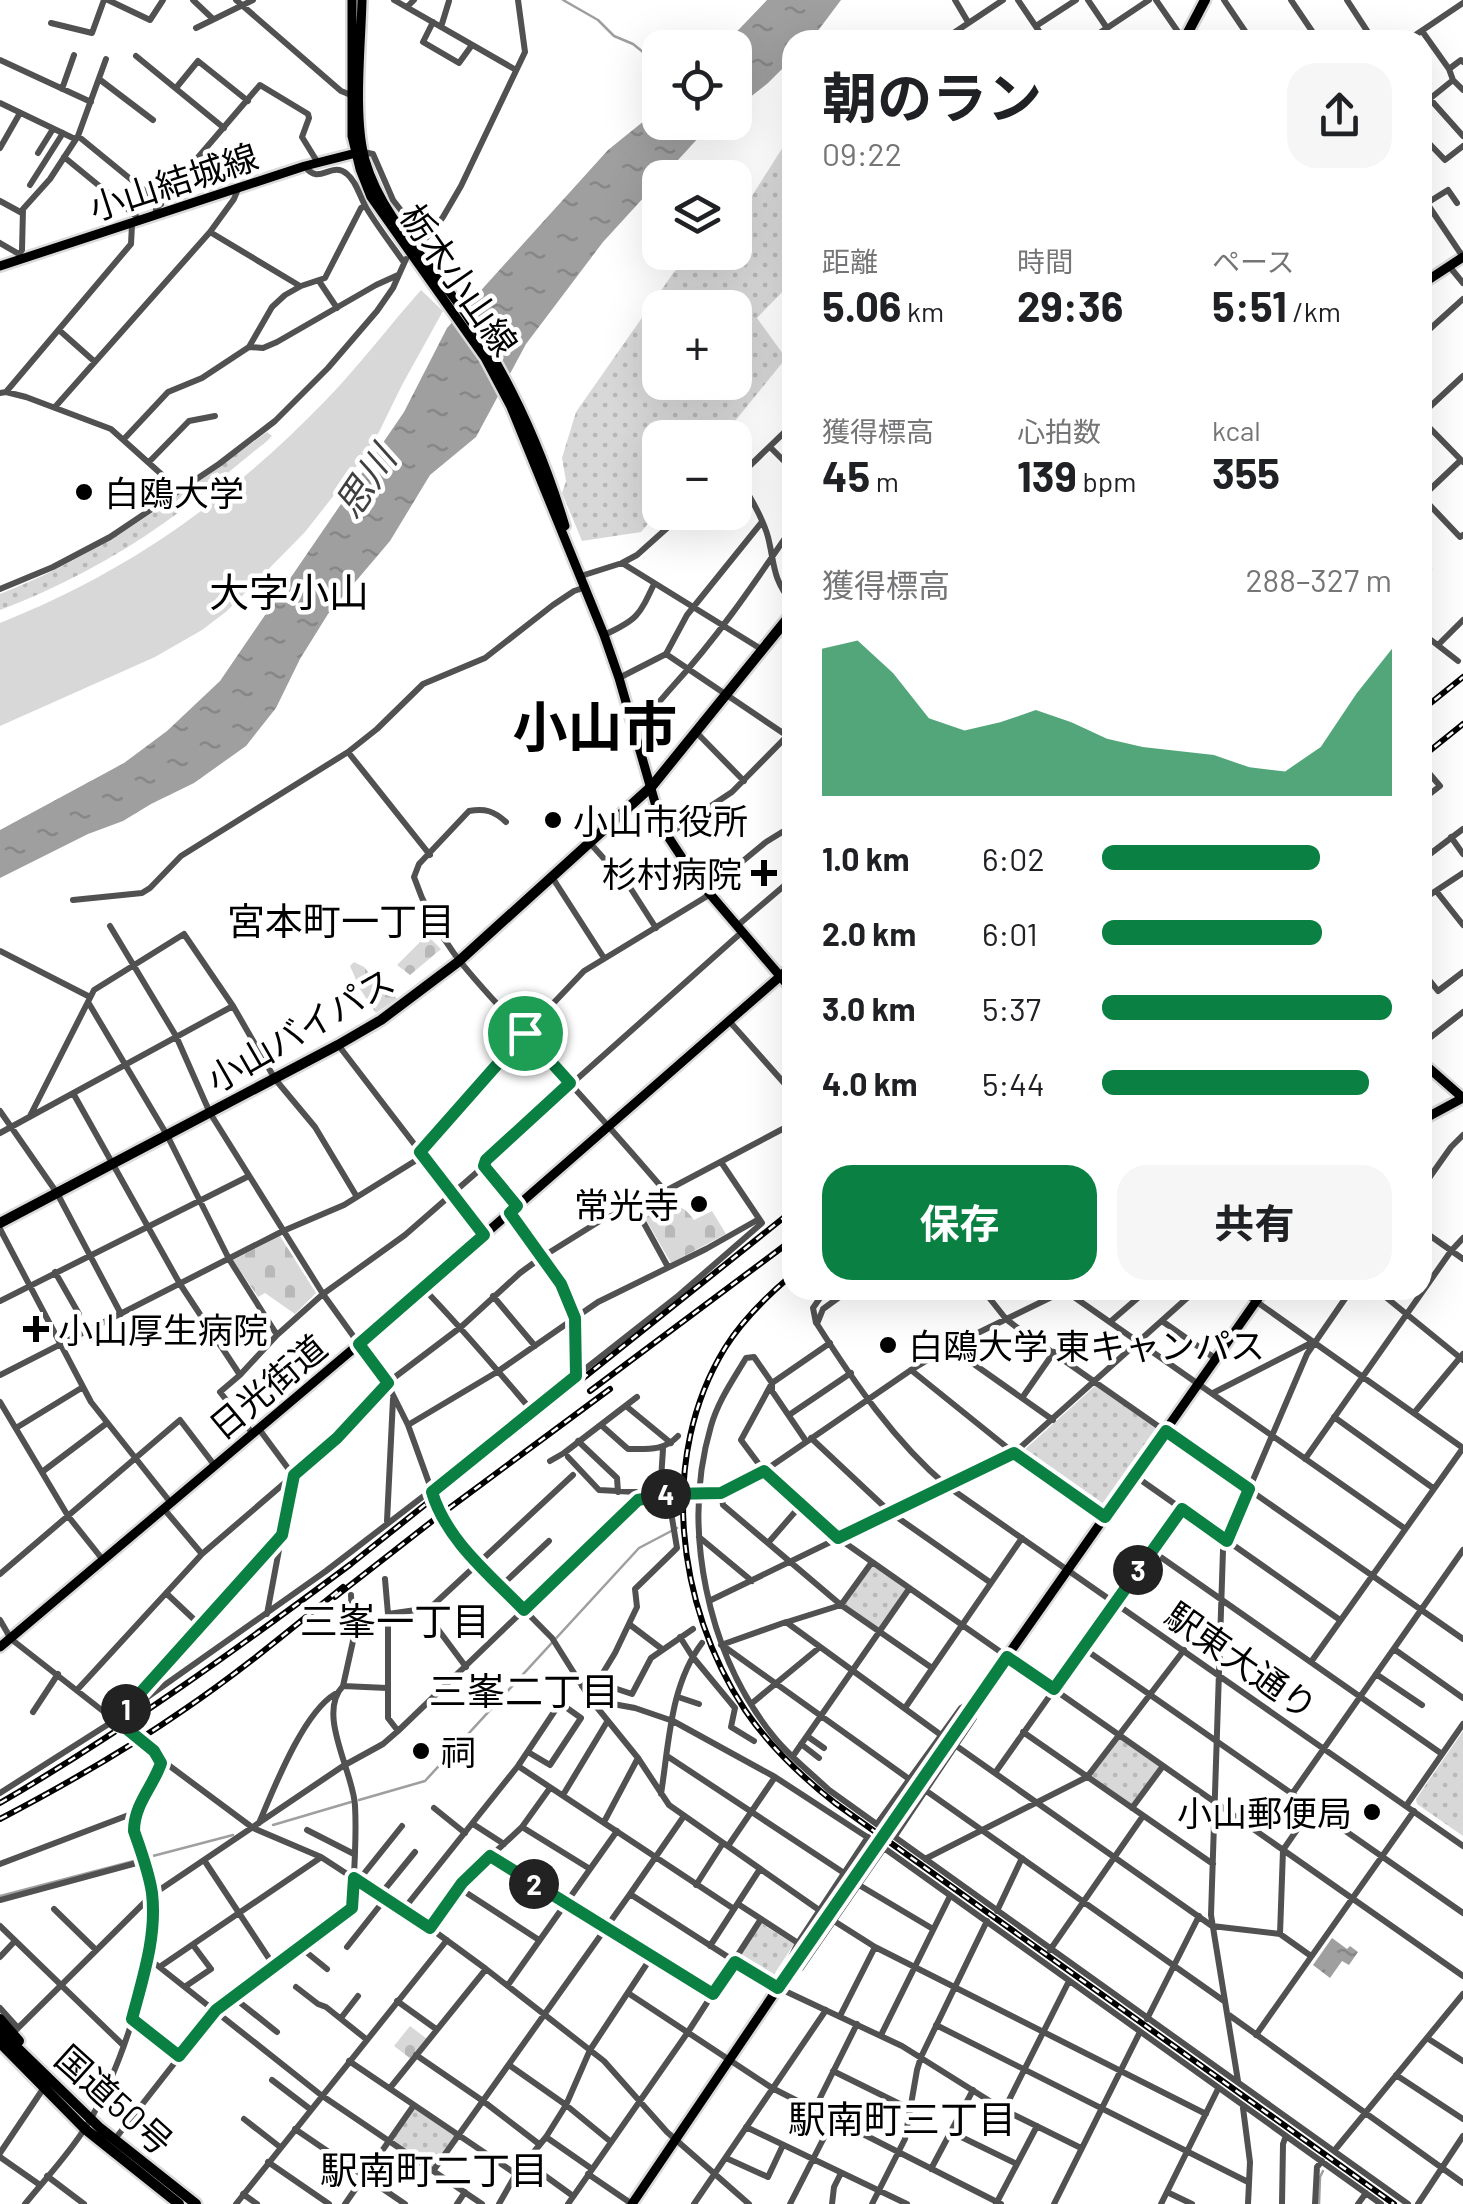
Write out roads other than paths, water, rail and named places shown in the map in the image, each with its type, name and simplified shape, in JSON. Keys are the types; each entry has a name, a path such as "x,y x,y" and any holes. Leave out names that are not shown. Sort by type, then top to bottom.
{"highway":[{"path":"1189,30 1205,0"},
{"name":"小山バイパス","path":"0,1226 338,1046 381,1020 458,962 652,786 782,625"},
{"name":"国道50号","path":"0,2019 5,2038 46,2084 178,2204"},
{"name":"国道50号","path":"88,2124 196,2204"}],"main road":[{"name":"栃木小山線","path":"352,0 352,133 364,181 376,206 424,266 486,358 511,407 553,501 604,635 667,835 682,861 780,977"},
{"name":"栃木小山線","path":"359,152 362,0"},
{"name":"小山結城線","path":"0,266 21,256 359,152"},
{"path":"1432,277 1463,257"},
{"name":"日光街道","path":"0,1647 359,1344 780,977"},
{"path":"1432,1071 1463,1098 1432,1115"},
{"path":"632,2204 928,1768 1256,1301"}],"street":[{"path":"51,23 92,33 106,0 150,20 163,0"},
{"path":"193,0 214,20"},
{"path":"196,28 239,3 253,0"},
{"path":"394,0 516,70"},
{"path":"406,7 414,0"},
{"path":"359,152 373,154 393,200 422,241 461,186 525,52 518,0"},
{"path":"955,0 968,22"},
{"path":"957,30 1003,0"},
{"path":"1018,0 1039,30"},
{"path":"1036,26 1076,0"},
{"path":"1088,0 1106,28"},
{"path":"1103,30 1152,0 1176,30"},
{"path":"1224,0 1244,30"},
{"path":"1291,0 1311,30"},
{"path":"1346,0 1367,30"},
{"path":"441,27 449,1"},
{"path":"239,3 351,95"},
{"path":"1424,30 1463,4"},
{"path":"433,22 423,42 459,64 472,45"},
{"path":"1432,45 1463,90"},
{"path":"62,89 74,55"},
{"path":"136,56 224,128"},
{"path":"0,244 21,256 23,209 50,179 77,138 106,59"},
{"path":"0,60 90,102"},
{"path":"176,88 198,60 248,101"},
{"path":"1449,69 1463,62"},
{"path":"99,79 152,120"},
{"path":"1432,97 1454,80"},
{"path":"155,216 260,85 308,114 302,138 318,163"},
{"path":"0,103 77,138 161,204"},
{"path":"1432,108 1463,136"},
{"path":"0,148 20,113"},
{"path":"38,152 54,128"},
{"path":"30,185 64,133"},
{"path":"1432,146 1445,160 1463,146"},
{"path":"64,157 136,216 131,244 3,392 100,424 124,439 179,490"},
{"path":"0,589 91,548 219,464 275,421 328,368 388,296 405,261 344,171 314,174 305,166"},
{"path":"55,407 210,232 238,189"},
{"path":"1432,197 1448,190 1457,203"},
{"path":"0,201 22,213"},
{"path":"124,439 168,392 202,378 249,347 272,307 285,295 326,278 365,206"},
{"path":"1432,210 1463,257"},
{"path":"210,232 301,286"},
{"path":"1448,266 1463,282"},
{"path":"249,347 263,348 398,275"},
{"path":"319,281 337,308"},
{"path":"1432,327 1463,299"},
{"path":"59,330 95,362"},
{"path":"1432,407 1463,376"},
{"path":"149,462 189,421 215,416"},
{"path":"1432,428 1462,461 1432,488"},
{"path":"752,463 782,435"},
{"path":"770,447 782,459"},
{"path":"752,505 768,538 782,587"},
{"path":"1432,508 1460,538 1463,535"},
{"path":"619,678 666,654 693,608 762,522"},
{"path":"73,900 142,893 180,856 348,752 423,684 485,658 584,582 622,564 666,530"},
{"path":"633,722 646,716 688,669 782,543"},
{"path":"622,564 762,650"},
{"path":"604,635 632,622 654,584"},
{"path":"1438,645 1463,620"},
{"path":"1432,640 1458,661"},
{"path":"666,654 782,730"},
{"path":"696,732 744,781"},
{"path":"667,835 732,792 782,745"},
{"path":"348,752 430,854"},
{"path":"506,822 480,808 469,811 419,864 414,877 432,921 458,962 664,1190"},
{"path":"1432,852 1463,829"},
{"path":"0,1375 358,1197 421,1154 584,971 710,895 732,870 782,832"},
{"path":"1451,837 1463,854"},
{"path":"590,843 631,889 656,928"},
{"path":"1432,895 1463,873"},
{"path":"552,878 604,958"},
{"path":"294,1475 220,1392 323,1294 405,1235 484,1166 486,1160 782,889"},
{"path":"1437,892 1463,924"},
{"path":"110,926 176,1036 210,1113 323,1294 388,1383 408,1425 440,1515 479,1564 554,1640 591,1700 638,1758 669,1806 875,1947 1206,2114"},
{"path":"30,1116 94,990 184,934 233,1006 275,1079 315,1127 358,1197"},
{"path":"0,951 89,999 167,1136 229,1259 277,1334"},
{"path":"1432,984 1438,991 1463,972"},
{"path":"0,1133 233,1006"},
{"path":"1432,1036 1463,1012"},
{"path":"730,1022 782,1074"},
{"path":"338,1046 484,1235"},
{"path":"73,1093 180,1284 240,1375"},
{"path":"0,1110 57,1193 121,1314"},
{"path":"77,1690 202,1554 337,1438 388,1383 492,1296 542,1257 603,1219 636,1207 782,1129"},
{"path":"1432,1174 1463,1135"},
{"path":"0,1793 116,1720 267,1615 432,1492 680,1294 762,1223 721,1162"},
{"path":"484,1166 561,1284 575,1318 576,1376"},
{"path":"0,1301 249,1176"},
{"path":"636,1207 668,1267"},
{"path":"408,1425 497,1372 598,1302 760,1219"},
{"path":"0,1226 90,1402 135,1458 202,1554"},
{"path":"1432,1237 1463,1260"},
{"path":"1432,1278 1463,1238"},
{"path":"55,1272 79,1314"},
{"path":"423,1288 534,1412"},
{"path":"492,1296 535,1346"},
{"path":"817,1324 812,1313 819,1300"},
{"path":"817,1324 823,1309 835,1300"},
{"path":"991,1300 1006,1319 1463,1639"},
{"path":"5,2038 152,1894 383,1744 638,1500 664,1494 721,1493 764,1471 951,1346 1046,1300"},
{"path":"1080,1300 1404,1528"},
{"path":"1110,1322 1135,1300"},
{"path":"709,1602 1014,1453 1184,1300"},
{"path":"1238,2082 1212,1926 1223,1550 1314,1342 1344,1300"},
{"path":"1389,1300 1462,1357 1414,1413"},
{"path":"1306,1458 1416,1300"},
{"path":"1256,1301 1463,1448 1311,1662"},
{"path":"1162,1321 1216,1358"},
{"name":"駅東大通り","path":"817,1324 911,1453 947,1486 1463,1846"},
{"path":"1212,1393 1314,1342"},
{"path":"830,1343 772,1383 741,1440 764,1471 838,1538 909,1590 1463,1976"},
{"path":"951,1346 1053,1420"},
{"path":"1022,1398 1054,1352"},
{"path":"990,1583 892,1513 808,1440 772,1391 772,1383 754,1358 746,1358 715,1413 702,1464 699,1537 709,1602 721,1644 751,1704 775,1738 829,1790 1408,2204"},
{"path":"911,1370 1014,1453 1105,1517"},
{"path":"789,1415 852,1373"},
{"path":"16,1428 82,1386"},
{"path":"387,1522 394,1397"},
{"path":"550,1460 638,1397"},
{"path":"0,1402 68,1516 104,1561"},
{"path":"595,1686 630,1624 636,1607 635,1589 677,1548 664,1494 667,1446 626,1406"},
{"path":"1334,1417 1434,1488"},
{"path":"0,1574 180,1420 215,1466"},
{"path":"42,1472 108,1423"},
{"path":"601,1424 628,1449 667,1446 678,1436"},
{"path":"578,1441 617,1478 618,1492"},
{"path":"568,1457 599,1490 636,1492 644,1498"},
{"path":"267,1615 294,1475"},
{"path":"388,1614 430,1608 574,1476"},
{"path":"1135,1476 1340,1620"},
{"path":"721,1493 722,1505 841,1605 932,1668"},
{"path":"768,1543 801,1504"},
{"path":"995,1773 1182,1509"},
{"path":"116,1720 282,1535"},
{"path":"699,1537 752,1580"},
{"path":"904,1708 1022,1538"},
{"path":"501,1586 549,1541"},
{"path":"1292,1794 1463,1550"},
{"path":"1152,1551 1442,1754"},
{"path":"721,1644 841,1605 872,1562"},
{"path":"385,1579 388,1718 398,1731"},
{"path":"793,1756 909,1590"},
{"path":"166,1594 201,1626"},
{"path":"256,1826 299,1739 324,1700 344,1686 352,1642 351,1595"},
{"path":"430,1608 437,1628 466,1667"},
{"path":"0,1620 12,1639 154,1751 161,1763"},
{"path":"786,1622 941,1735"},
{"path":"630,1624 662,1649"},
{"path":"582,1686 602,1684 632,1694 651,1658 693,1629"},
{"path":"680,1637 735,1708 732,1726 754,1741"},
{"path":"661,1796 678,1697 692,1656 702,1644"},
{"path":"721,1644 909,1780"},
{"path":"751,1704 820,1647"},
{"path":"1083,1648 1463,1913"},
{"path":"1394,1649 1463,1698"},
{"path":"925,1859 1087,1776 1184,1650"},
{"path":"33,1712 58,1674"},
{"path":"1376,1674 1422,1706"},
{"path":"344,1686 387,1688"},
{"path":"114,2140 216,2010 352,1908 356,1880 355,1802 333,1708 336,1694"},
{"path":"678,1697 699,1704"},
{"path":"591,1700 673,1720 868,1837 1381,2204"},
{"path":"877,1824 961,1708 976,1701"},
{"path":"895,1836 974,1718 976,1701"},
{"path":"403,1910 518,1766 560,1703 580,1718 550,1765 528,1752"},
{"path":"564,1795 607,1722"},
{"path":"1256,2035 1381,1856 1463,1724"},
{"path":"1023,1732 1213,1864"},
{"path":"807,1736 824,1748"},
{"path":"801,1744 819,1758"},
{"path":"956,1745 1212,1926 1280,1934 1311,1956"},
{"path":"668,1756 844,1873"},
{"path":"604,1822 638,1758"},
{"path":"161,1763 256,1826 322,1857 486,1969 616,2073 676,2140 747,2204"},
{"path":"25,2204 88,2124 117,2064 132,2019 152,1925 152,1894 134,1831 135,1813 161,1763"},
{"path":"518,1766 696,1885 798,1943"},
{"path":"1132,1808 1163,1766"},
{"path":"696,1885 775,1778"},
{"path":"430,1928 459,1888 522,1827 550,1788"},
{"path":"925,1790 1225,2001"},
{"path":"434,1808 465,1833"},
{"path":"1280,1934 1282,1850 1312,1808"},
{"path":"0,1864 135,1813"},
{"path":"434,2172 684,1816"},
{"path":"1050,1950 1144,1816"},
{"path":"356,1880 399,1828 388,1823"},
{"path":"473,1824 504,1844"},
{"path":"522,1827 590,1868"},
{"path":"307,1830 354,1854"},
{"path":"507,1985 617,1831"},
{"path":"828,1914 844,1873 868,1837"},
{"path":"785,1978 784,1971 798,1943 859,1885 884,1848"},
{"path":"347,1946 415,1852"},
{"path":"490,1856 713,1994"},
{"path":"161,1966 322,1857"},
{"path":"0,1900 143,1858"},
{"path":"996,1912 1022,1858"},
{"path":"204,1860 274,1966"},
{"path":"710,1946 760,1869"},
{"path":"859,1885 933,1929"},
{"path":"459,1888 539,1940"},
{"path":"630,1894 778,1988 881,2035 1004,2110 1081,2148"},
{"path":"881,2035 950,1896"},
{"path":"54,1909 96,1950"},
{"path":"1147,2019 1199,1916"},
{"path":"526,2162 571,2200 688,2032 760,1919"},
{"path":"872,2204 905,2139 921,2057 987,1921"},
{"path":"0,1926 123,2046"},
{"path":"236,2204 446,1940"},
{"path":"0,1957 16,1941"},
{"path":"186,1986 210,1968 193,1945"},
{"path":"300,1946 328,1970"},
{"path":"840,2016 875,1947"},
{"path":"499,2204 566,2105 590,2050 652,1956"},
{"path":"148,1958 322,2095 482,2204"},
{"path":"390,2088 486,1969"},
{"path":"1004,2110 1070,1981"},
{"path":"296,1986 366,2039"},
{"path":"628,1993 772,2088 998,2203 1037,2126"},
{"path":"233,1996 278,2032"},
{"path":"341,2018 358,1996"},
{"path":"1334,2152 1461,2000"},
{"path":"397,2001 436,2029"},
{"path":"0,2008 5,2038"},
{"path":"694,2204 826,2010"},
{"path":"1228,2014 1463,2183"},
{"path":"132,2019 179,2056"},
{"path":"814,2110 856,2024"},
{"path":"936,2026 1248,2182"},
{"path":"1054,2204 1140,2032"},
{"path":"1427,2038 1463,2061"},
{"path":"416,2056 539,2144"},
{"path":"349,2060 516,2174"},
{"path":"509,2065 611,2142"},
{"path":"833,2072 910,2109"},
{"path":"1396,2075 1463,2120"},
{"path":"272,2080 310,2109"},
{"path":"40,2185 0,2155 46,2084"},
{"path":"1161,2204 1218,2088"},
{"path":"932,2169 973,2090"},
{"path":"345,2204 414,2104"},
{"path":"1243,2106 1250,2162 1248,2204"},
{"path":"244,2119 280,2147"},
{"path":"790,2204 834,2120"},
{"path":"746,2127 907,2204"},
{"path":"294,2129 405,2204"},
{"path":"951,2132 1017,2164"},
{"path":"1282,2204 1286,2136"},
{"path":"1418,2204 1463,2136"},
{"path":"546,2137 632,2204"},
{"path":"726,2158 768,2178 782,2145"},
{"path":"1315,2204 1317,2166 1322,2161"},
{"path":"268,2162 329,2204"},
{"path":"832,2204 841,2173"},
{"path":"47,2176 84,2204"},
{"path":"457,2204 464,2192"},
{"path":"1168,2192 1192,2204"},
{"path":"1358,2204 1366,2193"},
{"path":"243,2194 257,2204"}],"water":[{"path":"767,0 841,0 818,30 782,30 782,69 752,96 752,30 738,30"},
{"name":"思川","path":"642,123 642,140 696,140 678,160 642,160 642,199 603,242 526,344 476,437 430,475 390,541 328,614 276,708 246,746 194,783 0,878 0,830 124,763 167,731 220,681 404,412 447,328 608,150"},
{"path":"1332,1938 1358,1952 1349,1965 1342,1961 1330,1978 1313,1965"}],"waterway":[{"path":"563,0 642,51"},
{"path":"359,1800 425,1781 639,1548 677,1528"},
{"path":"273,1825 351,1802"},
{"path":"0,1896 233,1835"},
{"path":"1319,2204 1323,2171"}],"railway":[{"path":"1432,702 1463,677"},
{"path":"1432,749 1463,724"},
{"path":"0,1803 178,1689 351,1564 782,1219"},
{"path":"590,1391 782,1247"},
{"path":"782,1284 756,1308 725,1348 704,1391 690,1436 684,1483 684,1531 703,1625 745,1710 787,1760 835,1803 1394,2204"},
{"path":"335,1597 610,1389"},
{"path":"0,1819 163,1724 343,1587"}],"place":[{"name":"白鴎大学","path":"84,492"},
{"name":"小山市役所","path":"553,820"},
{"name":"杉村病院","path":"764,873"},
{"name":"常光寺","path":"699,1204"},
{"name":"小山厚生病院","path":"36,1329"},
{"name":"白鴎大学 東キャンパス","path":"888,1345"},
{"name":"祠","path":"421,1751"},
{"name":"小山郵便局","path":"1372,1812"}],"district":[{"name":"大字小山","path":"289,591"},
{"name":"小山市","path":"595,725"},
{"name":"宮本町一丁目","path":"341,920"},
{"name":"三峯一丁目","path":"395,1620"},
{"name":"三峯二丁目","path":"524,1690"},
{"name":"駅南町三丁目","path":"902,2118"},
{"name":"駅南町二丁目","path":"434,2169"}]}
